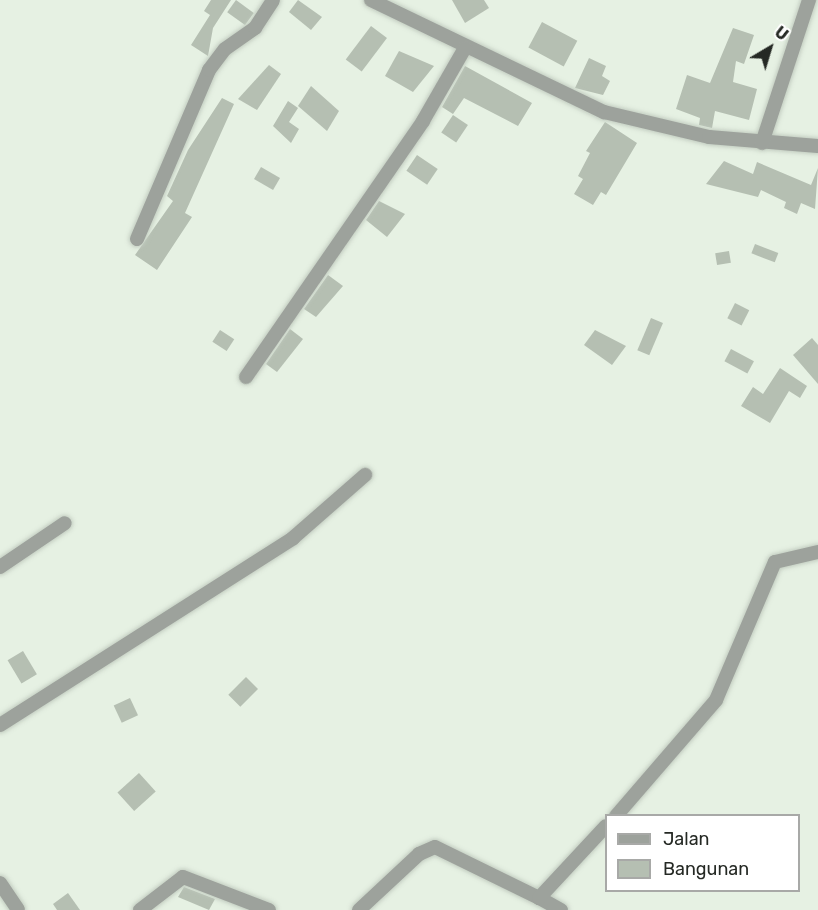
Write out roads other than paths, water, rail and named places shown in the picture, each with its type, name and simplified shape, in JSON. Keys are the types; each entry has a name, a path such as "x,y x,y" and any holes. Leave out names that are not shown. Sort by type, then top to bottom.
{"street":[{"path":"136,239 209,70 225,49 255,28 273,0"},
{"path":"371,0 465,48 604,112 651,127 762,143 818,146"},
{"path":"762,143 809,0"},
{"path":"246,376 423,121 465,48"},
{"path":"0,725 293,538 365,474"},
{"path":"0,567 65,523"},
{"path":"617,814 716,700 775,562 818,552"},
{"path":"539,898 605,827"},
{"path":"359,910 419,854 435,846 561,910"},
{"path":"140,910 168,883 183,877 269,910"},
{"path":"0,884 18,910"}]}
